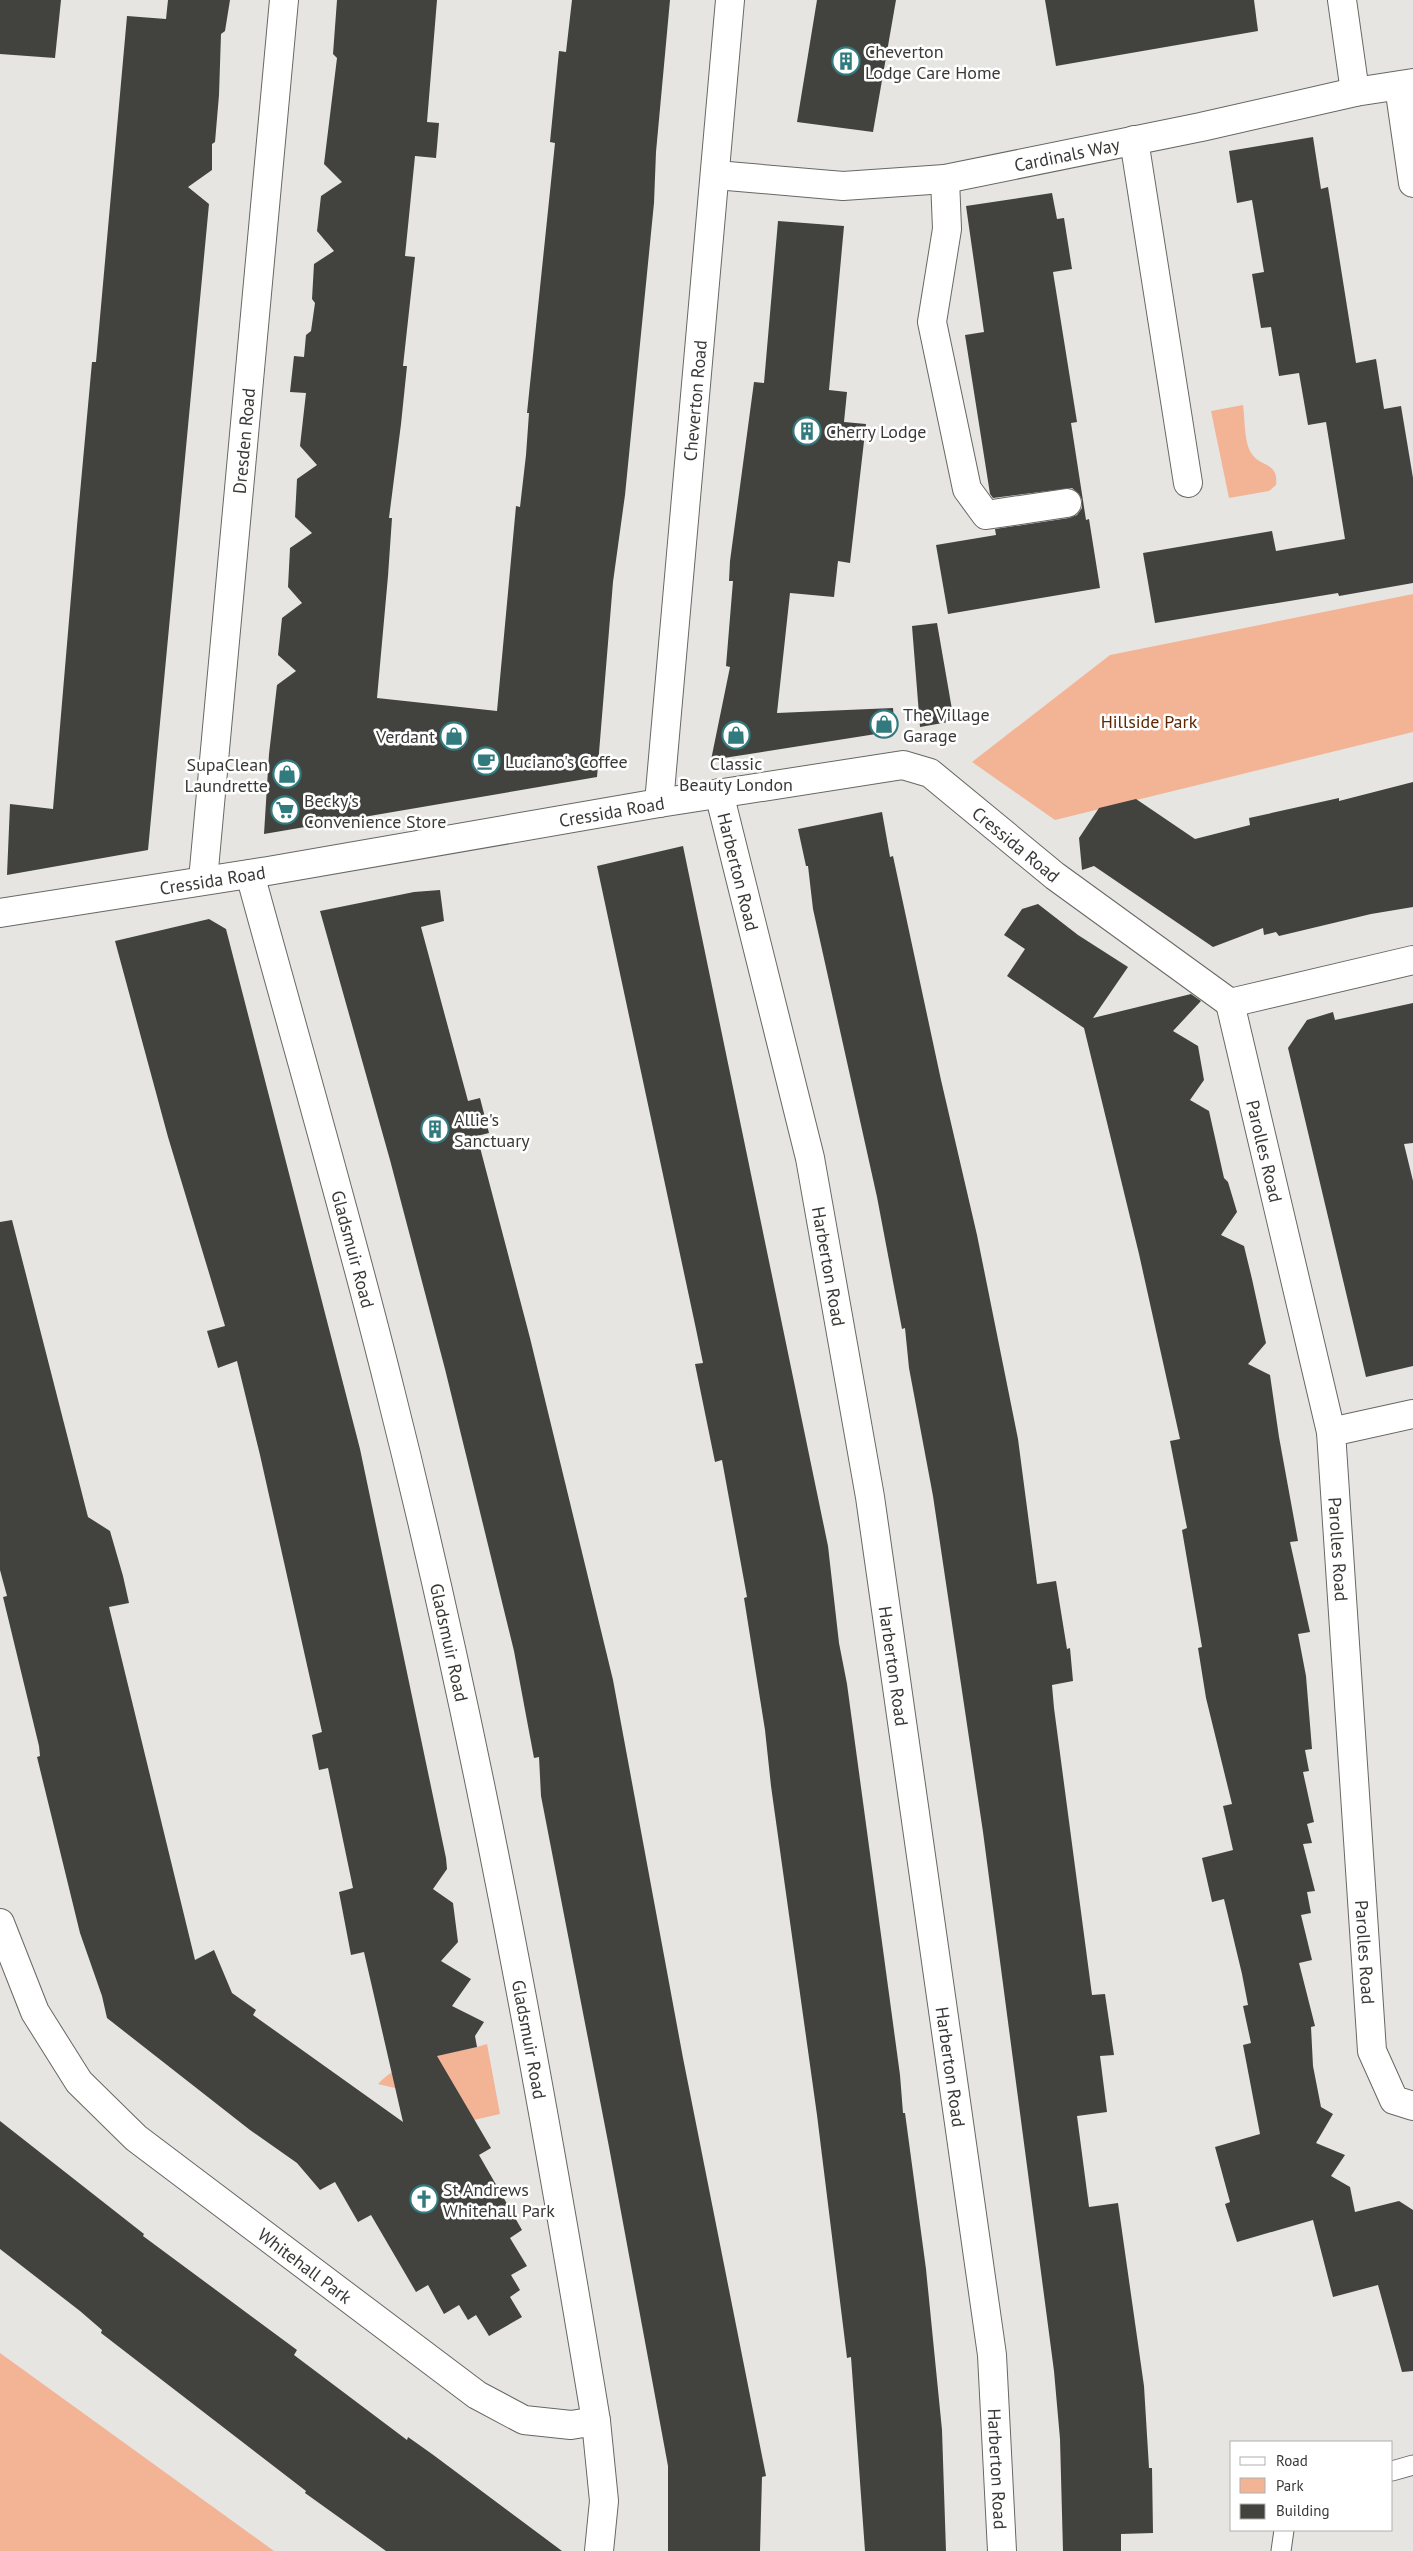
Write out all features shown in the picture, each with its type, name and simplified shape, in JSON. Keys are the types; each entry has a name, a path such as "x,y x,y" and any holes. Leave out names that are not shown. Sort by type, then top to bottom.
{"street":[{"name":"Dresden Road","path":"203,880 284,0"},
{"name":"Cheverton Road","path":"659,803 730,0"},
{"path":"1342,0 1355,92"},
{"name":"Cardinals Way","path":"716,175 843,186 945,179 1355,92 1406,84"},
{"path":"1406,84 1413,183"},
{"path":"1134,140 1188,483"},
{"path":"945,179 947,229 932,322 967,489 986,515 1067,503"},
{"name":"Cressida Road","path":"0,913 250,874 719,793 903,765 930,773 1055,876 1230,1004"},
{"name":"Harberton Road","path":"719,793 810,1158 870,1497 992,2354 1002,2551"},
{"name":"Gladsmuir Road","path":"250,874 390,1390 481,1784 557,2186 596,2421"},
{"path":"1230,1004 1413,960"},
{"name":"Parolles Road","path":"1230,1004 1331,1432 1372,2051 1404,2103"},
{"path":"1331,1432 1413,1414"},
{"name":"Whitehall Park","path":"0,1923 36,2012 79,2082 136,2138 477,2395 524,2420 571,2425 596,2421"},
{"path":"596,2421 604,2501 599,2551"}],"lane":[{"path":"1393,2471 1413,2465"},
{"path":"1281,2551 1284,2531"}],"green space":[{"path":"1243,405 1246,435 1250,451 1254,457 1271,468 1276,477 1276,485 1269,491 1229,498 1211,411"},
{"name":"Hillside Park","path":"1413,594 1413,732 1055,820 972,762 1110,655"},
{"path":"487,2044 500,2114 474,2120 399,2089 378,2084 389,2074 401,2067 429,2057"},
{"path":"0,2353 274,2551 0,2551"}],"building":[{"path":"0,0 61,0 55,58 0,54"},
{"path":"168,0 230,0 225,31 221,34 219,95 215,142 212,144 212,170 188,187 209,204 148,850 7,875 10,804 53,809 92,362 96,362 127,16 166,19"},
{"path":"337,0 437,0 427,122 439,123 436,158 415,156 405,256 415,257 403,366 407,366 389,518 392,518 377,698 497,711 516,506 520,507 526,455 529,413 527,413 555,143 550,142 559,51 566,52 572,0 670,0 656,152 654,203 625,495 613,582 597,777 264,834 269,754 277,685 296,671 278,655 282,618 302,603 288,587 290,548 312,533 295,517 297,479 317,465 300,446 306,393 290,392 294,356 304,357 306,335 311,331 315,303 312,299 314,264 334,251 317,231 321,196 342,182 324,164 337,58 333,54"},
{"name":"Cheverton Lodge Care Home","path":"817,0 896,0 873,132 797,122"},
{"path":"1045,0 1254,0 1258,31 1056,66"},
{"path":"1313,137 1321,189 1328,187 1356,363 1376,359 1384,409 1401,406 1413,478 1413,583 1339,596 1338,593 1155,623 1143,553 1272,531 1276,551 1345,539 1326,422 1308,425 1299,373 1279,376 1271,327 1261,328 1252,274 1264,272 1252,200 1237,203 1229,151"},
{"path":"1052,193 1057,219 1064,218 1072,269 1053,272 1077,422 1071,423 1086,520 1089,519 1100,588 948,614 936,545 996,535 995,529 1069,518 1077,515 1082,508 1082,500 1079,494 1072,488 993,498 990,494 965,335 984,332 966,206"},
{"path":"778,221 844,226 829,390 847,392 844,422 866,424 850,563 838,561 834,597 790,593 777,713 893,708 895,731 711,760 730,667 726,666 733,581 729,581 730,561 754,382 764,383"},
{"path":"937,623 954,721 920,727 912,626"},
{"path":"1413,782 1413,907 1371,914 1279,936 1276,932 1264,935 1263,928 1213,947 1094,866 1082,870 1079,838 1099,808 1136,799 1195,839 1250,825 1249,818 1339,798 1339,801"},
{"path":"882,812 890,857 893,856 941,1080 977,1235 1018,1439 1037,1584 1056,1581 1067,1649 1070,1648 1073,1681 1052,1685 1054,1708 1092,1995 1105,1994 1114,2055 1100,2056 1107,2112 1077,2116 1089,2207 1118,2203 1144,2386 1149,2468 1152,2468 1153,2533 1121,2534 1121,2551 1063,2551 1060,2439 1054,2371 983,1832 933,1496 909,1368 905,1328 902,1329 877,1197 813,909 808,866 806,866 798,829"},
{"path":"683,846 828,1546 839,1643 847,1684 900,2075 903,2113 905,2113 926,2269 942,2430 946,2551 865,2551 851,2357 847,2358 817,2115 771,1786 765,1730 744,1598 747,1597 722,1460 715,1462 695,1364 703,1363 597,866"},
{"path":"440,890 444,921 421,927 468,1101 480,1098 489,1133 477,1136 530,1338 613,1680 683,2058 766,2476 762,2477 760,2551 668,2551 668,2466 541,1796 539,1757 534,1758 514,1651 445,1369 390,1160 320,911 414,892"},
{"path":"1038,904 1078,935 1128,967 1093,1018 1191,994 1201,1001 1173,1031 1198,1046 1204,1080 1190,1100 1209,1111 1224,1178 1228,1182 1237,1212 1221,1235 1244,1246 1252,1279 1266,1343 1248,1364 1270,1375 1298,1541 1290,1542 1310,1632 1298,1634 1306,1676 1312,1749 1305,1750 1309,1771 1303,1772 1314,1822 1307,1824 1312,1843 1303,1844 1315,1891 1307,1892 1311,1913 1301,1915 1312,1960 1299,1963 1315,2026 1311,2027 1313,2066 1321,2107 1333,2114 1316,2143 1345,2155 1331,2176 1350,2187 1355,2212 1399,2201 1413,2210 1413,2371 1402,2372 1378,2285 1333,2297 1313,2220 1237,2242 1225,2204 1230,2202 1215,2147 1260,2134 1243,2045 1251,2043 1243,2006 1248,2005 1242,1974 1224,1899 1212,1902 1202,1858 1233,1850 1223,1806 1232,1804 1206,1698 1198,1648 1202,1647 1182,1530 1187,1528 1170,1441 1180,1439 1139,1254 1084,1028 1007,976 1025,949 1004,935 1022,909"},
{"path":"209,919 226,929 360,1449 446,1858 447,1869 433,1889 453,1903 458,1942 441,1961 471,1979 452,2006 484,2022 475,2036 477,2047 437,2056 491,2148 479,2155 522,2230 510,2238 527,2266 511,2275 520,2290 510,2297 522,2317 489,2336 476,2315 468,2320 459,2305 444,2314 428,2285 416,2292 371,2215 358,2222 335,2182 320,2190 297,2163 250,2130 107,2018 102,1996 80,1933 37,1757 40,1756 39,1746 3,1597 7,1596 0,1570 0,1222 12,1220 88,1517 110,1531 123,1576 129,1603 109,1607 195,1960 214,1950 232,1993 256,2010 253,2015 403,2122 364,1952 351,1955 339,1892 353,1888 328,1768 319,1770 312,1735 322,1732 260,1455 237,1361 218,1368 207,1331 225,1326 168,1137 115,941"},
{"path":"1413,1003 1413,1143 1404,1144 1413,1181 1413,1366 1366,1377 1288,1048 1307,1020 1333,1012 1335,1020"},
{"path":"0,2121 144,2234 143,2236 297,2350 294,2355 407,2440 408,2437 432,2454 562,2551 386,2551 305,2493 306,2491 101,2333 102,2330 80,2311 0,2249"}],"place":[{"name":"Cheverton Lodge Care Home","path":"846,61"},
{"name":"Cherry Lodge","path":"807,431"},
{"name":"The Village Garage","path":"884,724"},
{"name":"Classic Beauty London","path":"736,735"},
{"name":"Verdant","path":"454,736"},
{"name":"Luciano's Coffee","path":"486,761"},
{"name":"SupaClean Laundrette","path":"287,774"},
{"name":"Becky's Convenience Store","path":"285,810"},
{"name":"Allie's Sanctuary","path":"435,1129"},
{"name":"St Andrews Whitehall Park","path":"424,2199"}]}
